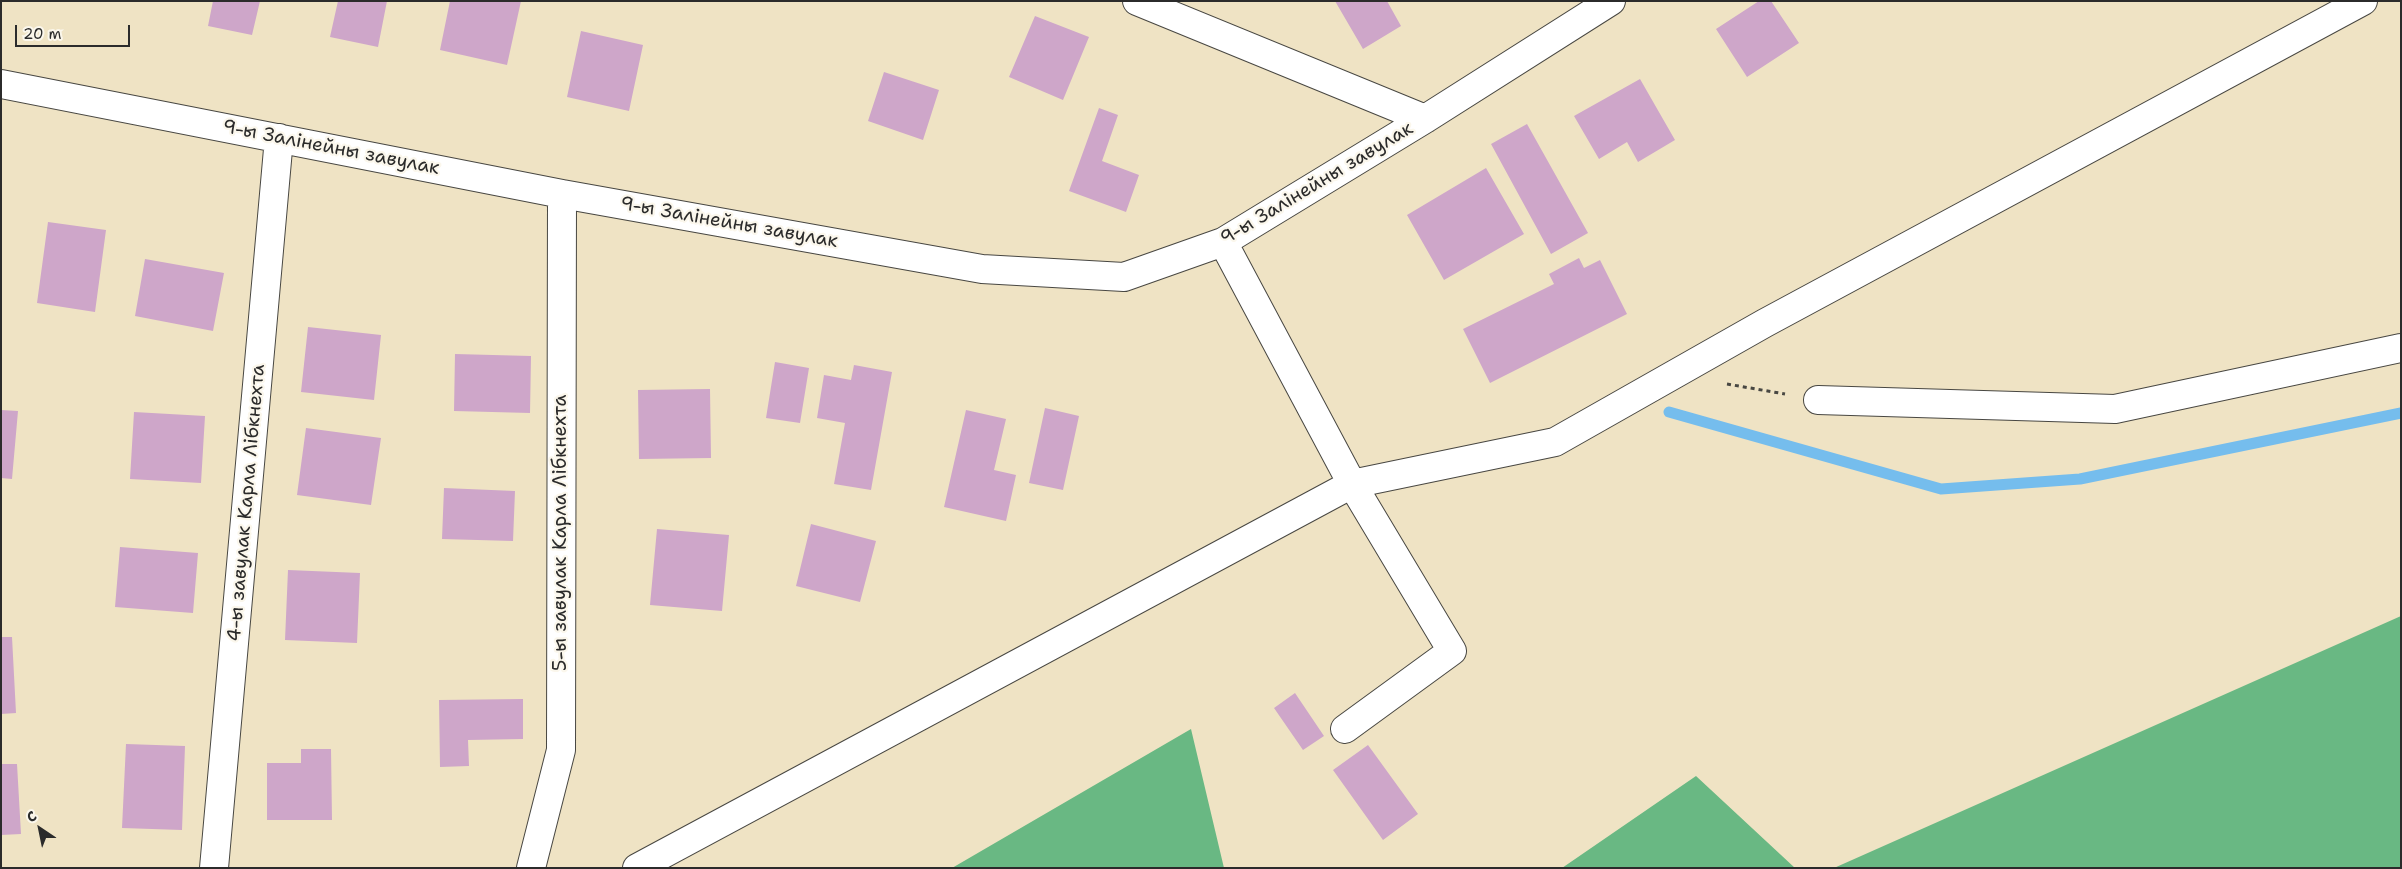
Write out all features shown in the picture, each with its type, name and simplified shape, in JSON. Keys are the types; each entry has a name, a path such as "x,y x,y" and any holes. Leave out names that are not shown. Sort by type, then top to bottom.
{"street":[{"path":"1137,1 1425,119"},
{"name":"9-ы Залінейны завулак","path":"1,84 562,194 982,268 1124,277 1223,242 1425,119 1611,1"},
{"path":"637,868 1352,484 1555,442 1774,318 2363,1"},
{"name":"4-ы завулак Карла Лібкнехта","path":"214,868 280,138"},
{"name":"5-ы завулак Карла Лібкнехта","path":"531,868 561,750 562,194"},
{"path":"1223,242 1352,484 1452,651 1345,729"},
{"path":"1818,400 2115,409 2401,348"}],"path":[{"path":"1674,374 1818,400"}],"green space":[{"path":"2401,616 2401,868 1834,868"},
{"path":"1191,729 1224,868 952,868"},
{"path":"1696,776 1795,868 1562,868"}],"building":[{"path":"213,1 260,1 252,35 208,26"},
{"path":"338,1 387,1 378,47 330,37"},
{"path":"450,1 521,1 507,65 440,50"},
{"path":"1335,1 1387,1 1401,26 1363,49"},
{"path":"1759,1 1771,1 1799,43 1747,77 1716,29"},
{"path":"1035,16 1089,37 1063,100 1009,77"},
{"path":"581,31 643,45 629,111 567,97"},
{"path":"884,72 939,90 923,140 868,121"},
{"path":"1640,79 1675,140 1638,162 1627,142 1599,159 1574,116"},
{"path":"1099,108 1118,115 1102,161 1139,175 1126,212 1069,191"},
{"path":"1527,124 1588,233 1551,254 1491,144"},
{"path":"1486,168 1524,234 1444,280 1407,215"},
{"path":"48,222 106,230 95,312 37,303"},
{"path":"1579,258 1584,268 1600,260 1627,314 1490,383 1463,329 1554,284 1549,274"},
{"path":"145,259 224,273 213,331 135,316"},
{"path":"308,327 381,335 374,400 301,392"},
{"path":"455,354 531,356 530,413 454,411"},
{"path":"775,362 809,368 800,423 766,418"},
{"path":"854,365 892,372 871,490 834,484 845,423 817,418 824,375 851,380"},
{"path":"710,389 711,458 639,459 638,390"},
{"path":"1045,408 1079,416 1063,490 1029,483"},
{"path":"1,410 18,411 12,479 1,478"},
{"path":"966,410 1006,419 994,470 1016,475 1006,521 944,507"},
{"path":"134,412 205,416 201,483 130,479"},
{"path":"306,428 381,438 371,505 297,495"},
{"path":"444,488 515,491 513,541 442,539"},
{"path":"811,524 876,541 860,602 796,586"},
{"path":"657,529 729,535 722,611 650,605"},
{"path":"120,547 198,553 193,613 115,607"},
{"path":"288,570 360,573 357,643 285,640"},
{"path":"1,637 12,637 16,713 1,714"},
{"path":"1295,693 1324,736 1303,750 1274,708"},
{"path":"523,699 523,739 468,740 469,766 440,767 439,700"},
{"path":"126,744 185,746 182,830 122,828"},
{"path":"1368,745 1418,814 1383,840 1333,770"},
{"path":"301,749 331,749 332,820 267,820 267,763 301,763"},
{"path":"1,764 17,764 21,834 1,835"}],"waterway":[{"path":"1669,412 1941,489 2080,479 2401,413"}]}
